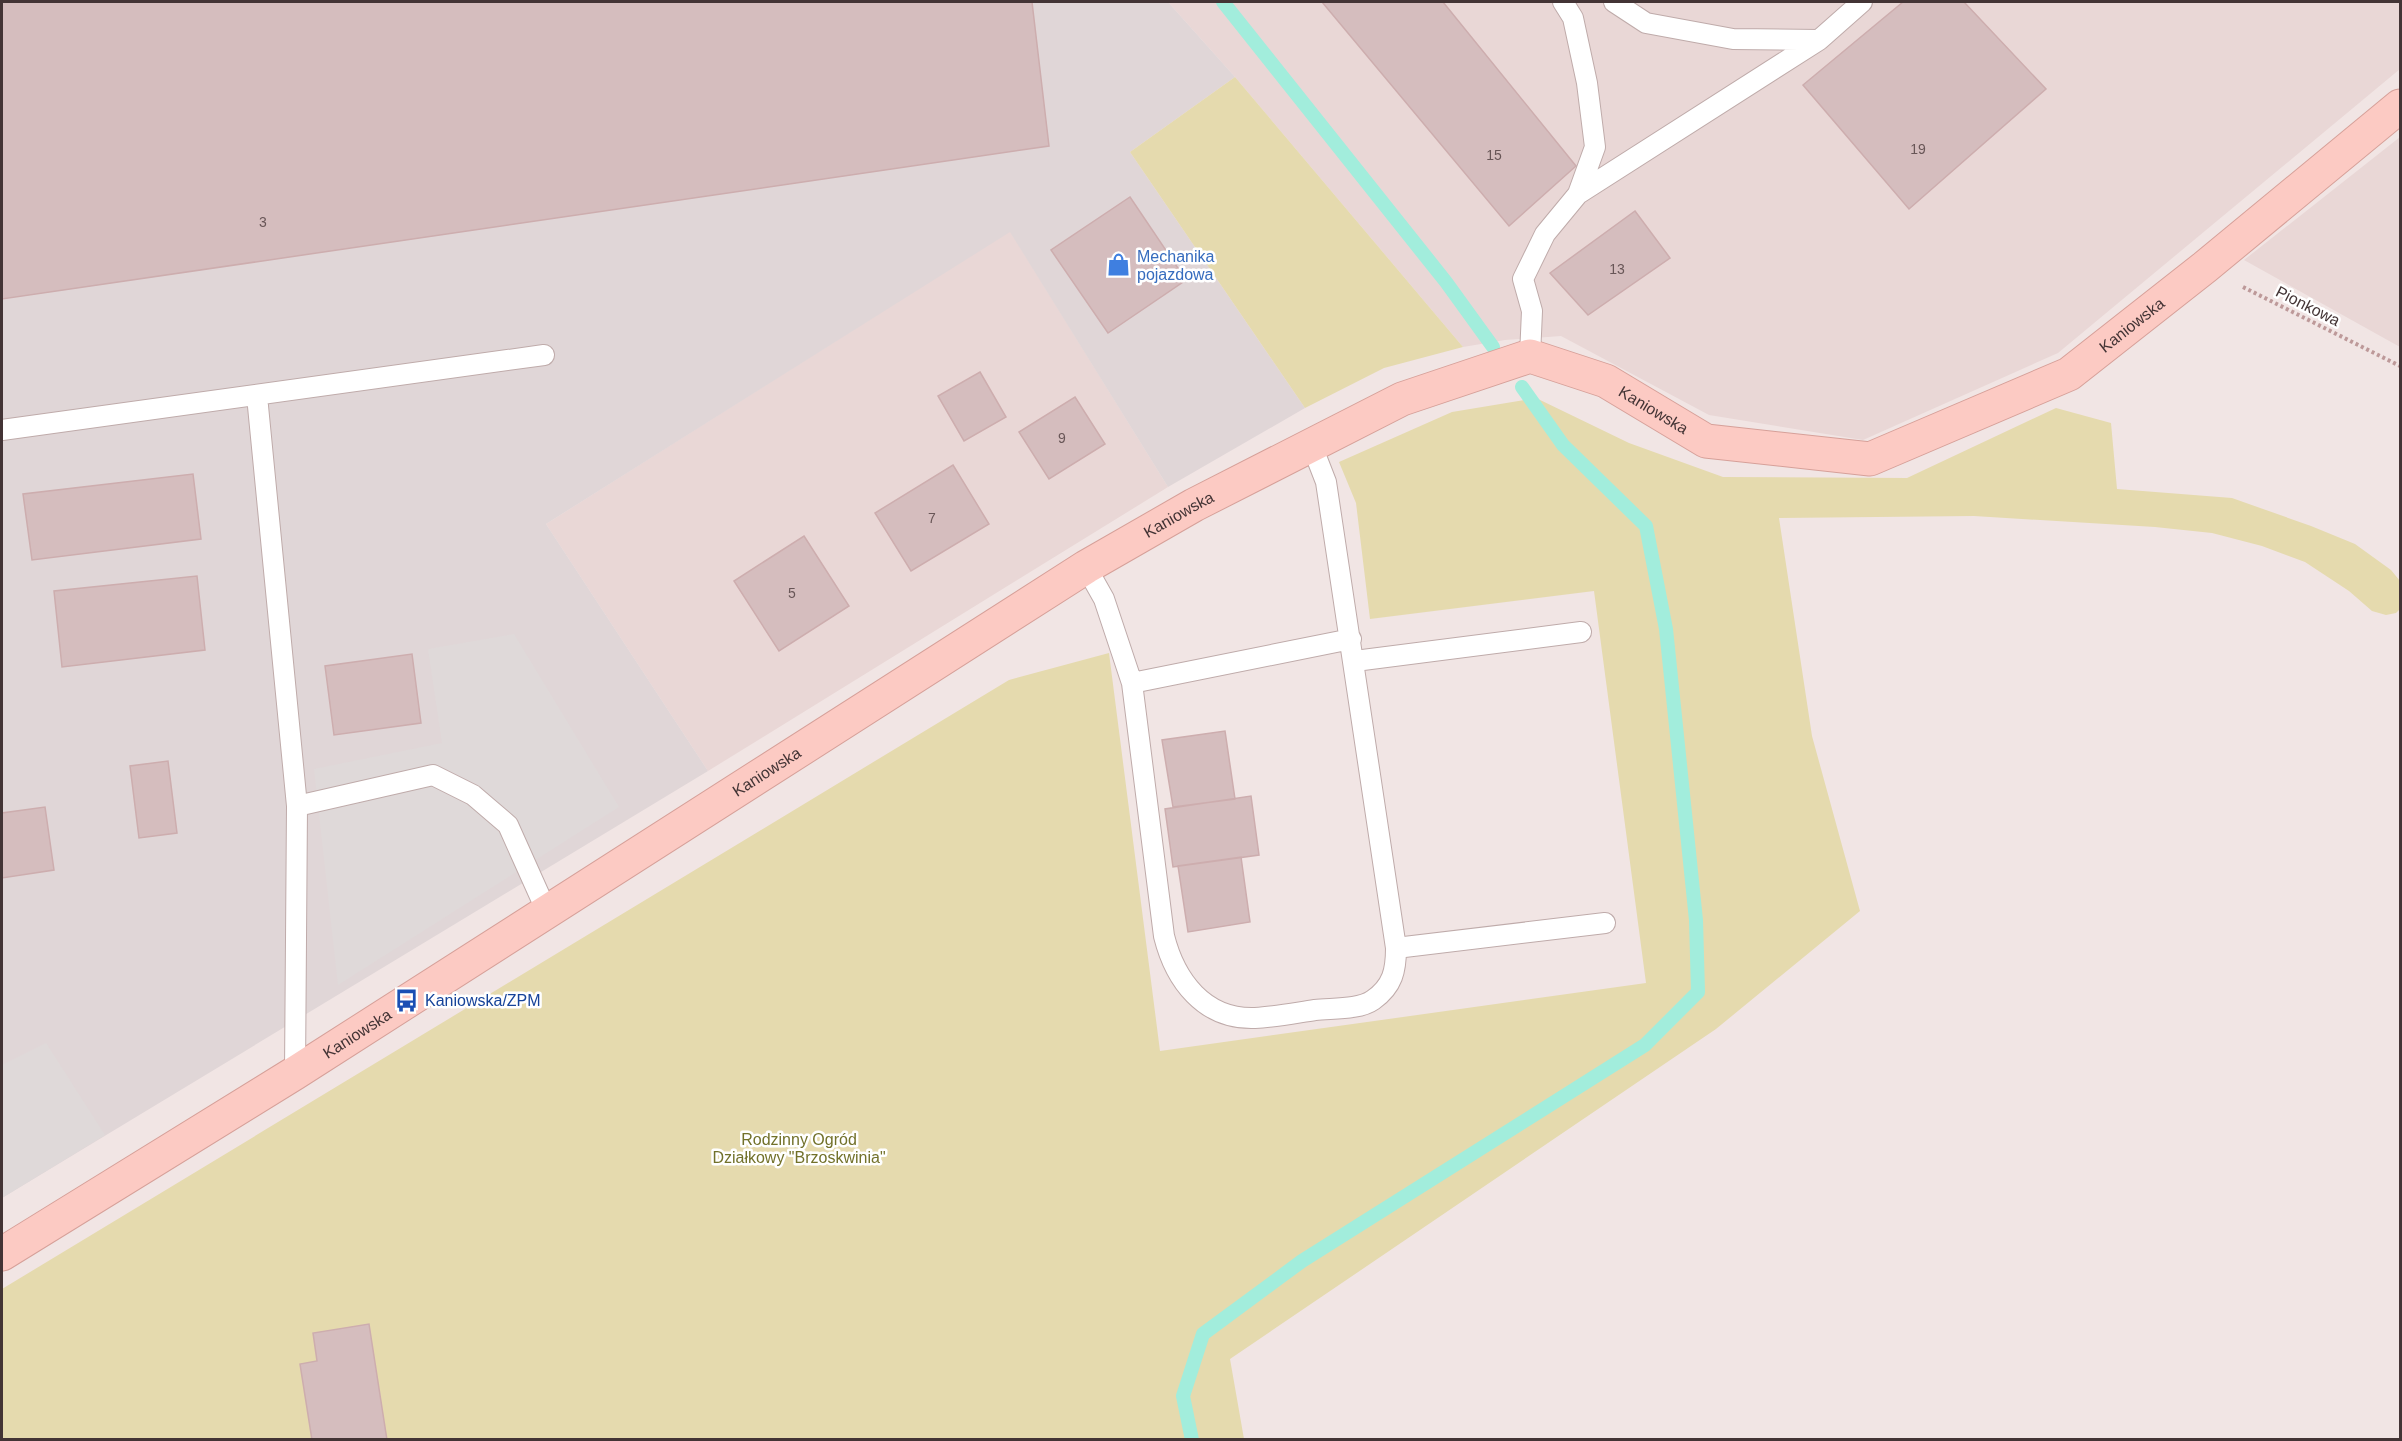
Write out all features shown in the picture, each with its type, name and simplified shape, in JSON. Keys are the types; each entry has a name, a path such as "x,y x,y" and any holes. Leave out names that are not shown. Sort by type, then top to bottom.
{"street":[{"name":"Kaniowska","path":"2,1254 295,1073 1086,567 1194,505 1402,399 1530,356 1606,381 1706,441 1870,459 2068,374 2205,267 2400,106"}],"lane":[{"path":"1563,2 1573,18 1587,83 1595,147 1578,194"},
{"path":"1614,2 1646,23 1732,39 1819,40"},
{"path":"1530,356 1532,311 1523,279 1545,234 1578,194 1819,40 1862,2"},
{"path":"2,430 544,355"},
{"path":"257,396 297,806 295,1073"},
{"path":"1086,567 1104,599 1131,683 1164,936 1176,971 1197,997 1233,1015 1253,1018 1371,1002 1393,980 1396,948 1355,661 1326,482 1312,446"},
{"path":"1355,661 1581,633"},
{"path":"1131,683 1351,639"},
{"path":"297,806 433,775 473,795 508,825 547,912"},
{"path":"1396,948 1605,922"}],"path":[{"name":"Pionkowa","path":"2205,267 2400,366"}],"shaded area":[{"path":"2,2 1168,2 1235,77 1130,152 1305,408 1168,487 1010,232 546,524 708,771 2,1198"},
{"path":"1168,2 2400,2 2400,69 2058,353 1863,440 1709,415 1561,336 1505,340 1463,347 1235,77"},
{"path":"2400,137 2400,347 2244,260"},
{"path":"1010,231 1168,487 708,771 546,524"},
{"path":"514,634 619,807 338,985 314,769 442,743 428,649"},
{"path":"46,1043 105,1135 2,1198 2,1065"}],"green space":[{"path":"1235,77 1463,347 1384,368 1305,408 1130,152"},
{"name":"Rodzinny Ogród Działkowy \"Brzoskwinia\"","path":"1536,398 1629,443 1723,477 1907,478 2056,408 2111,423 2117,489 2232,498 2355,544 2391,570 2400,581 2400,609 2396,613 2386,615 2372,611 2349,591 2305,562 2262,546 2212,533 2155,527 1974,516 1779,518 1812,736 1860,911 1716,1029 1230,1359 1244,1439 2,1440 2,1289 1009,680 1109,653 1160,1051 1646,983 1594,591 1370,619 1356,503 1339,462 1452,412"}],"building":[{"path":"2,2 1032,2 1049,146 2,299"},
{"path":"1322,2 1443,2 1576,166 1509,226"},
{"path":"1903,2 1964,2 2046,89 1909,209 1803,85"},
{"name":"Mechanika pojazdowa","path":"1130,197 1186,280 1108,333 1051,250"},
{"path":"1635,211 1670,258 1588,315 1550,273"},
{"path":"980,372 1006,417 964,441 938,396"},
{"path":"1075,397 1105,444 1049,479 1019,432"},
{"path":"953,465 989,524 911,571 875,513"},
{"path":"193,474 201,539 32,560 23,494"},
{"path":"804,536 849,606 779,651 734,581"},
{"path":"197,576 205,650 62,667 54,591"},
{"path":"412,654 421,723 334,735 325,666"},
{"path":"1225,731 1235,799 1173,807 1162,740"},
{"path":"168,761 177,833 139,838 130,766"},
{"path":"1251,796 1259,855 1173,867 1165,809"},
{"path":"45,807 54,870 2,878 2,813"},
{"path":"1241,857 1250,922 1188,932 1178,866"},
{"path":"369,1324 387,1440 312,1440 300,1364 317,1361 313,1333"}],"waterway":[{"path":"1223,2 1446,282 1493,347"},
{"path":"1192,1440 1183,1396 1203,1334 1302,1261 1645,1045 1698,992 1696,920 1666,629 1646,526 1563,445 1522,387"}],"place":[{"name":"Mechanika pojazdowa","path":"1119,265"},
{"name":"Kaniowska/ZPM","path":"407,1000"}]}
